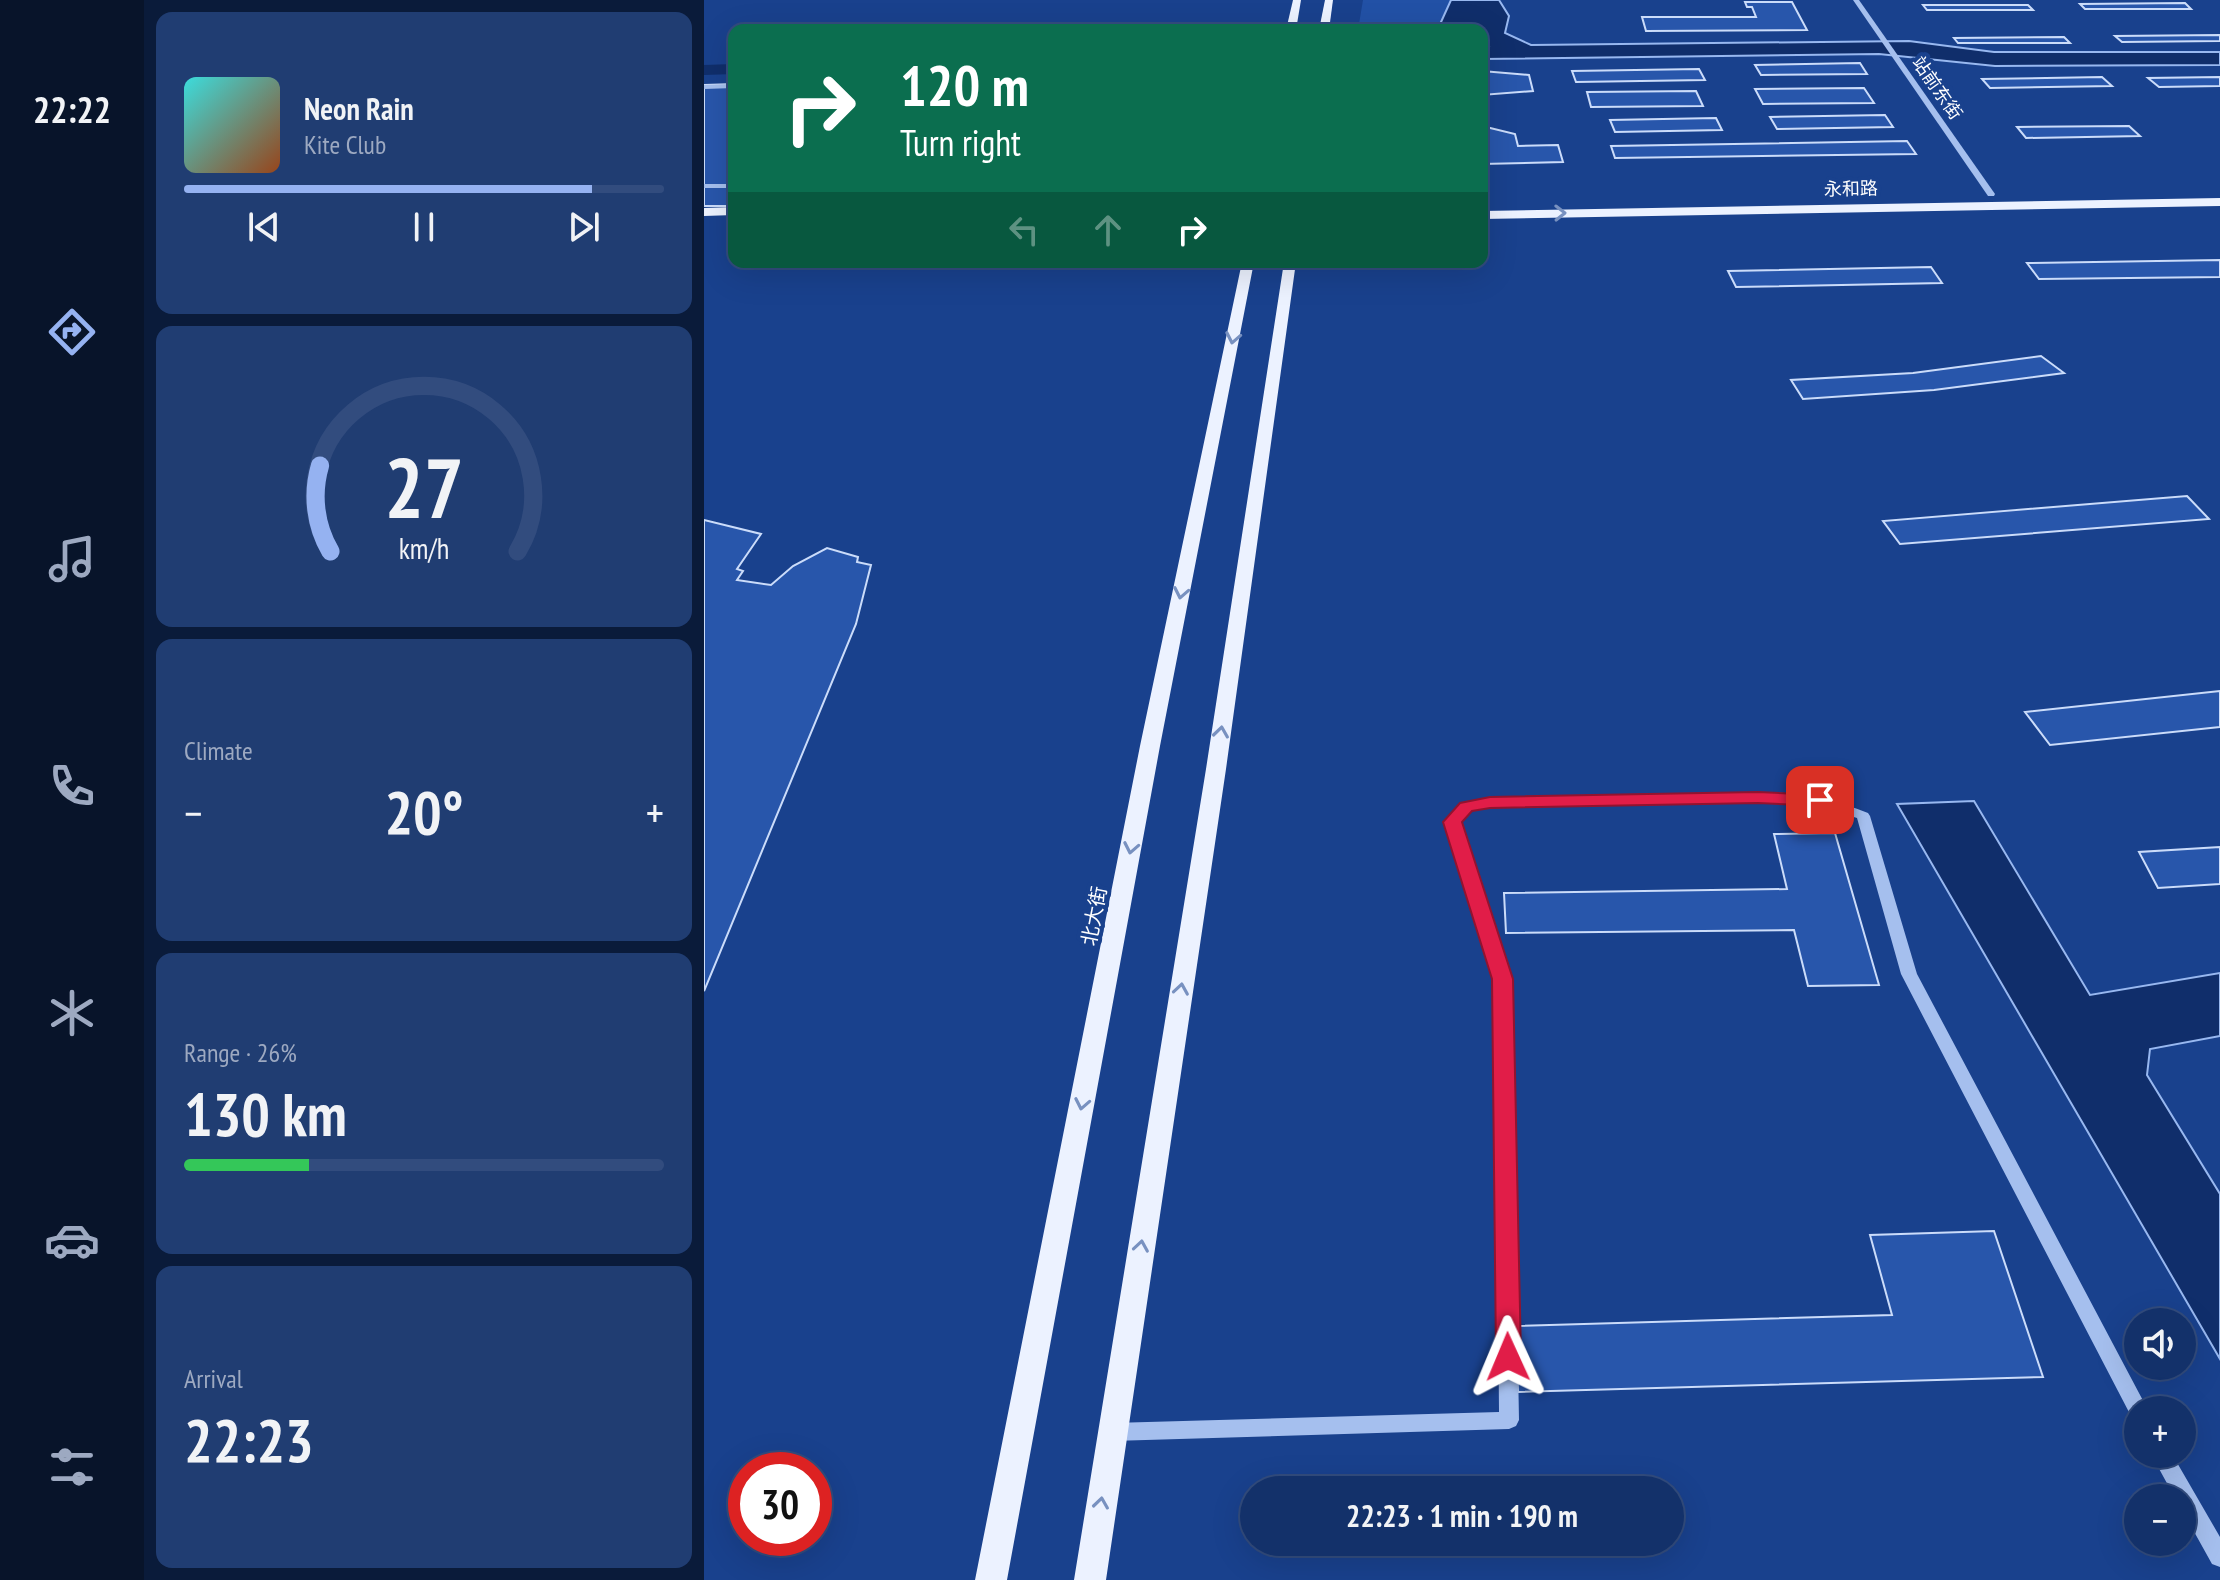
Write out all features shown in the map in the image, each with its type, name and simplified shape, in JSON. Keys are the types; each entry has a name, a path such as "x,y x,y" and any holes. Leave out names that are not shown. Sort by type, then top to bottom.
{"main road":[{"path":"1292,24 1297,0"},
{"path":"1325,24 1329,0"},
{"name":"永和路","path":"1488,202 2220,191"},
{"name":"永和路","path":"1488,215 2220,202"},
{"path":"704,212 728,211"},
{"path":"704,225 728,225"},
{"name":"北大街","path":"991,1580 1150,746 1247,268"},
{"path":"1090,1580 1218,753 1289,268"}],"street":[{"name":"站前东街","path":"1856,0 1991,194"},
{"path":"704,87 728,86"},
{"path":"704,186 728,186"},
{"path":"1111,1432 1509,1420 1503,979 1453,822 1466,807 1490,803 1758,797 1820,800 1842,805 1863,816 1909,974 2131,1396"},
{"path":"2169,1468 2220,1557"}],"shaded area":[{"path":"1363,0 1451,0 1442,24 1359,24"},
{"path":"1451,0 1499,0 1509,16 1505,33 1531,45 1909,41 1994,52 2220,52 2220,65 1995,66 1879,54 1488,59 1488,24 1441,22"},
{"path":"1974,801 2090,995 2220,973 2220,1036 2150,1049 2147,1075 2220,1194 2220,1359 2196,1318 2196,1308 2190,1308 1897,804"}],"building":[{"path":"1745,2 1792,2 1807,30 1646,31 1642,17 1756,17 1752,7 1747,7"},
{"path":"2185,3 2191,9 2085,9 2080,4"},
{"path":"1923,5 2028,5 2033,10 1927,10"},
{"path":"2220,35 2220,41 2122,42 2115,36"},
{"path":"2064,37 2070,43 1958,43 1954,38"},
{"path":"1860,63 1867,74 1761,75 1755,65"},
{"path":"1699,69 1705,80 1576,82 1572,71"},
{"path":"1488,72 1529,75 1533,91 1488,95"},
{"path":"2102,77 2112,86 1990,88 1982,79"},
{"path":"2220,77 2220,86 2159,87 2148,78"},
{"path":"728,84 728,206 704,206 704,85"},
{"path":"1864,88 1874,103 1763,104 1755,89"},
{"path":"1696,91 1703,106 1591,107 1587,92"},
{"path":"1885,115 1893,127 1777,129 1770,117"},
{"path":"1716,118 1722,130 1615,132 1610,120"},
{"path":"2129,126 2140,136 2026,138 2017,127"},
{"path":"1488,127 1515,134 1518,146 1558,145 1563,162 1488,164"},
{"path":"1907,141 1916,154 1615,158 1611,146"},
{"path":"2220,260 2220,277 2039,279 2027,263"},
{"path":"1931,267 1942,283 1736,287 1728,271"},
{"path":"2041,356 2064,373 1934,390 1803,399 1791,380 1913,373"},
{"path":"2187,496 2209,519 1900,544 1883,521"},
{"path":"704,520 761,534 737,569 743,571 737,580 771,585 793,566 827,548 858,557 857,562 871,565 856,624 704,991"},
{"path":"2220,691 2220,727 2050,745 2025,712"},
{"path":"1835,833 1879,985 1808,986 1794,930 1506,933 1504,893 1787,889 1774,834"},
{"path":"2220,847 2220,884 2158,888 2139,852"},
{"path":"1994,1231 2043,1377 1518,1392 1514,1326 1892,1315 1870,1235"}],"waterway":[{"path":"704,70 728,69"}],"route":[{"path":"1508,1357 1503,979 1453,822 1466,807 1490,803 1758,797 1820,800"}]}
